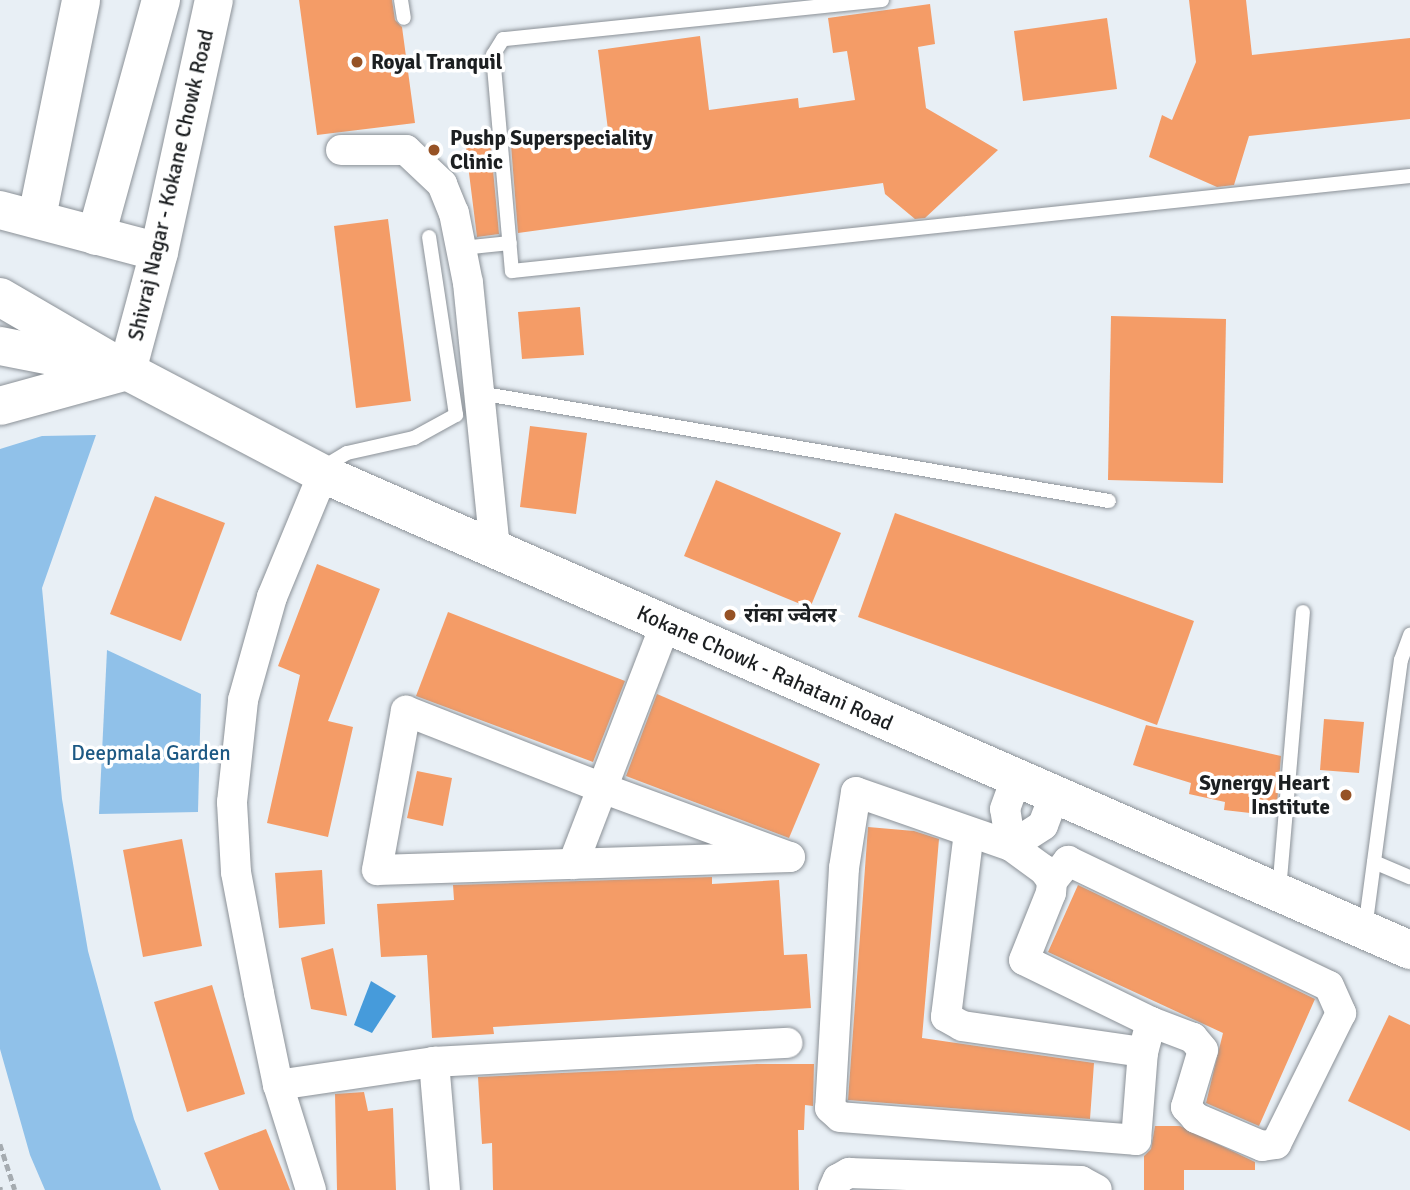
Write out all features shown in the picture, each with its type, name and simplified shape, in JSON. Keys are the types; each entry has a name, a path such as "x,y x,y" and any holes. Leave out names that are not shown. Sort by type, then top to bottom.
{"street":[{"path":"37,217 81,0"},
{"path":"96,236 161,0"},
{"name":"Shivraj Nagar - Kokane Chowk Road","path":"127,371 159,252 214,0"},
{"path":"341,150 406,150 428,167 442,184 462,248 495,549"},
{"path":"0,210 37,217 159,252"},
{"path":"0,297 127,371"},
{"path":"0,346 127,371"},
{"path":"0,406 127,371"},
{"name":"Kokane Chowk - Rahatani Road","path":"127,371 320,472 1410,950"},
{"path":"311,1190 278,1085 236,872 232,802 243,700 272,597 320,472"},
{"path":"573,864 665,625"},
{"path":"406,711 602,788 790,857 573,864 377,870 406,711"},
{"path":"1011,846 1005,809 1016,778"},
{"path":"1052,881 1011,846 856,792 844,868 830,1108 840,1117 1136,1140 1143,1052 1151,1023"},
{"path":"1011,846 1043,825 1055,794"},
{"path":"969,832 946,1017 962,1027 1143,1052"},
{"path":"1068,861 1329,986 1340,1006 1332,1035 1281,1138 1270,1147 1196,1118 1186,1107 1186,1096 1203,1050 1194,1038 1151,1023 1024,960 1052,881 1068,861"},
{"path":"278,1085 434,1062 787,1043"},
{"path":"434,1062 445,1190"},
{"path":"833,1190 838,1179 849,1173 1081,1181 1097,1190"}],"lane":[{"path":"401,0 404,18"},
{"path":"882,0 503,39 493,55 512,271 1410,176"},
{"path":"320,472 347,453 414,438 456,415 429,237"},
{"path":"462,248 510,243"},
{"path":"479,393 1109,501"},
{"path":"1278,892 1303,612"},
{"path":"1365,930 1401,660 1410,635"},
{"path":"1374,862 1410,877"}],"path":[{"path":"0,1144 15,1190"}],"green space":[{"path":"96,435 42,588 62,799 88,951 134,1119 161,1190 45,1190 30,1155 0,1049 0,449 42,436"},
{"name":"Deepmala Garden","path":"107,650 201,694 198,812 99,814"}],"shaded area":[{"path":"371,981 396,996 372,1033 354,1025"}],"building":[{"name":"Royal Tranquil","path":"299,0 392,0 395,20 402,27 415,123 317,135"},
{"path":"1189,0 1246,0 1252,55 1410,38 1410,119 1249,136 1234,185 1217,187 1149,157 1162,115 1172,120 1196,62"},
{"path":"930,4 935,44 918,47 926,108 998,150 925,218 915,219 885,194 883,183 518,233 511,145 608,130 598,50 700,36 709,110 798,98 799,108 855,100 847,51 833,53 828,18"},
{"path":"1107,18 1117,89 1023,101 1014,31"},
{"path":"490,138 499,234 477,237 465,141"},
{"path":"388,219 411,401 356,408 334,226"},
{"path":"580,307 584,355 522,359 518,312"},
{"path":"1111,316 1226,319 1223,483 1108,480"},
{"path":"530,426 587,433 576,514 520,507"},
{"path":"716,480 841,533 810,608 684,556"},
{"path":"155,496 225,523 181,641 110,614"},
{"path":"895,513 1194,621 1157,725 858,617"},
{"path":"317,564 380,589 328,721 353,727 328,837 267,823 300,675 278,666"},
{"path":"448,612 625,681 593,762 416,696"},
{"path":"657,694 820,764 789,838 626,776"},
{"path":"1324,719 1364,722 1359,773 1320,770"},
{"path":"1146,725 1281,756 1276,816 1224,810 1225,802 1189,794 1191,783 1133,765"},
{"path":"417,771 452,778 443,826 407,818"},
{"path":"868,827 914,831 939,839 922,1038 1094,1063 1090,1119 848,1100"},
{"path":"182,839 202,946 143,957 123,850"},
{"path":"322,870 325,924 279,928 275,873"},
{"path":"712,877 712,884 779,880 784,955 807,954 811,1008 493,1027 494,1034 432,1038 427,955 381,957 377,904 454,900 453,885"},
{"path":"1078,885 1315,999 1259,1126 1206,1103 1223,1033 1048,952"},
{"path":"333,948 347,1016 311,1009 301,958"},
{"path":"212,985 245,1094 187,1112 154,1002"},
{"path":"1389,1015 1410,1025 1410,1131 1348,1101"},
{"path":"757,1064 814,1064 813,1106 805,1105 804,1130 798,1130 799,1190 493,1190 492,1143 482,1144 478,1077"},
{"path":"364,1092 368,1111 393,1108 396,1190 337,1190 335,1094"},
{"path":"1155,1126 1180,1126 1255,1162 1255,1170 1184,1170 1184,1190 1144,1190 1144,1156 1151,1149"},
{"path":"266,1129 290,1190 219,1190 204,1153"}],"place":[{"name":"Royal Tranquil","path":"357,62"},
{"name":"Pushp Superspeciality Clinic","path":"434,150"},
{"name":"रांका ज्वेलर","path":"730,615"},
{"name":"Synergy Heart Institute","path":"1346,795"}]}
